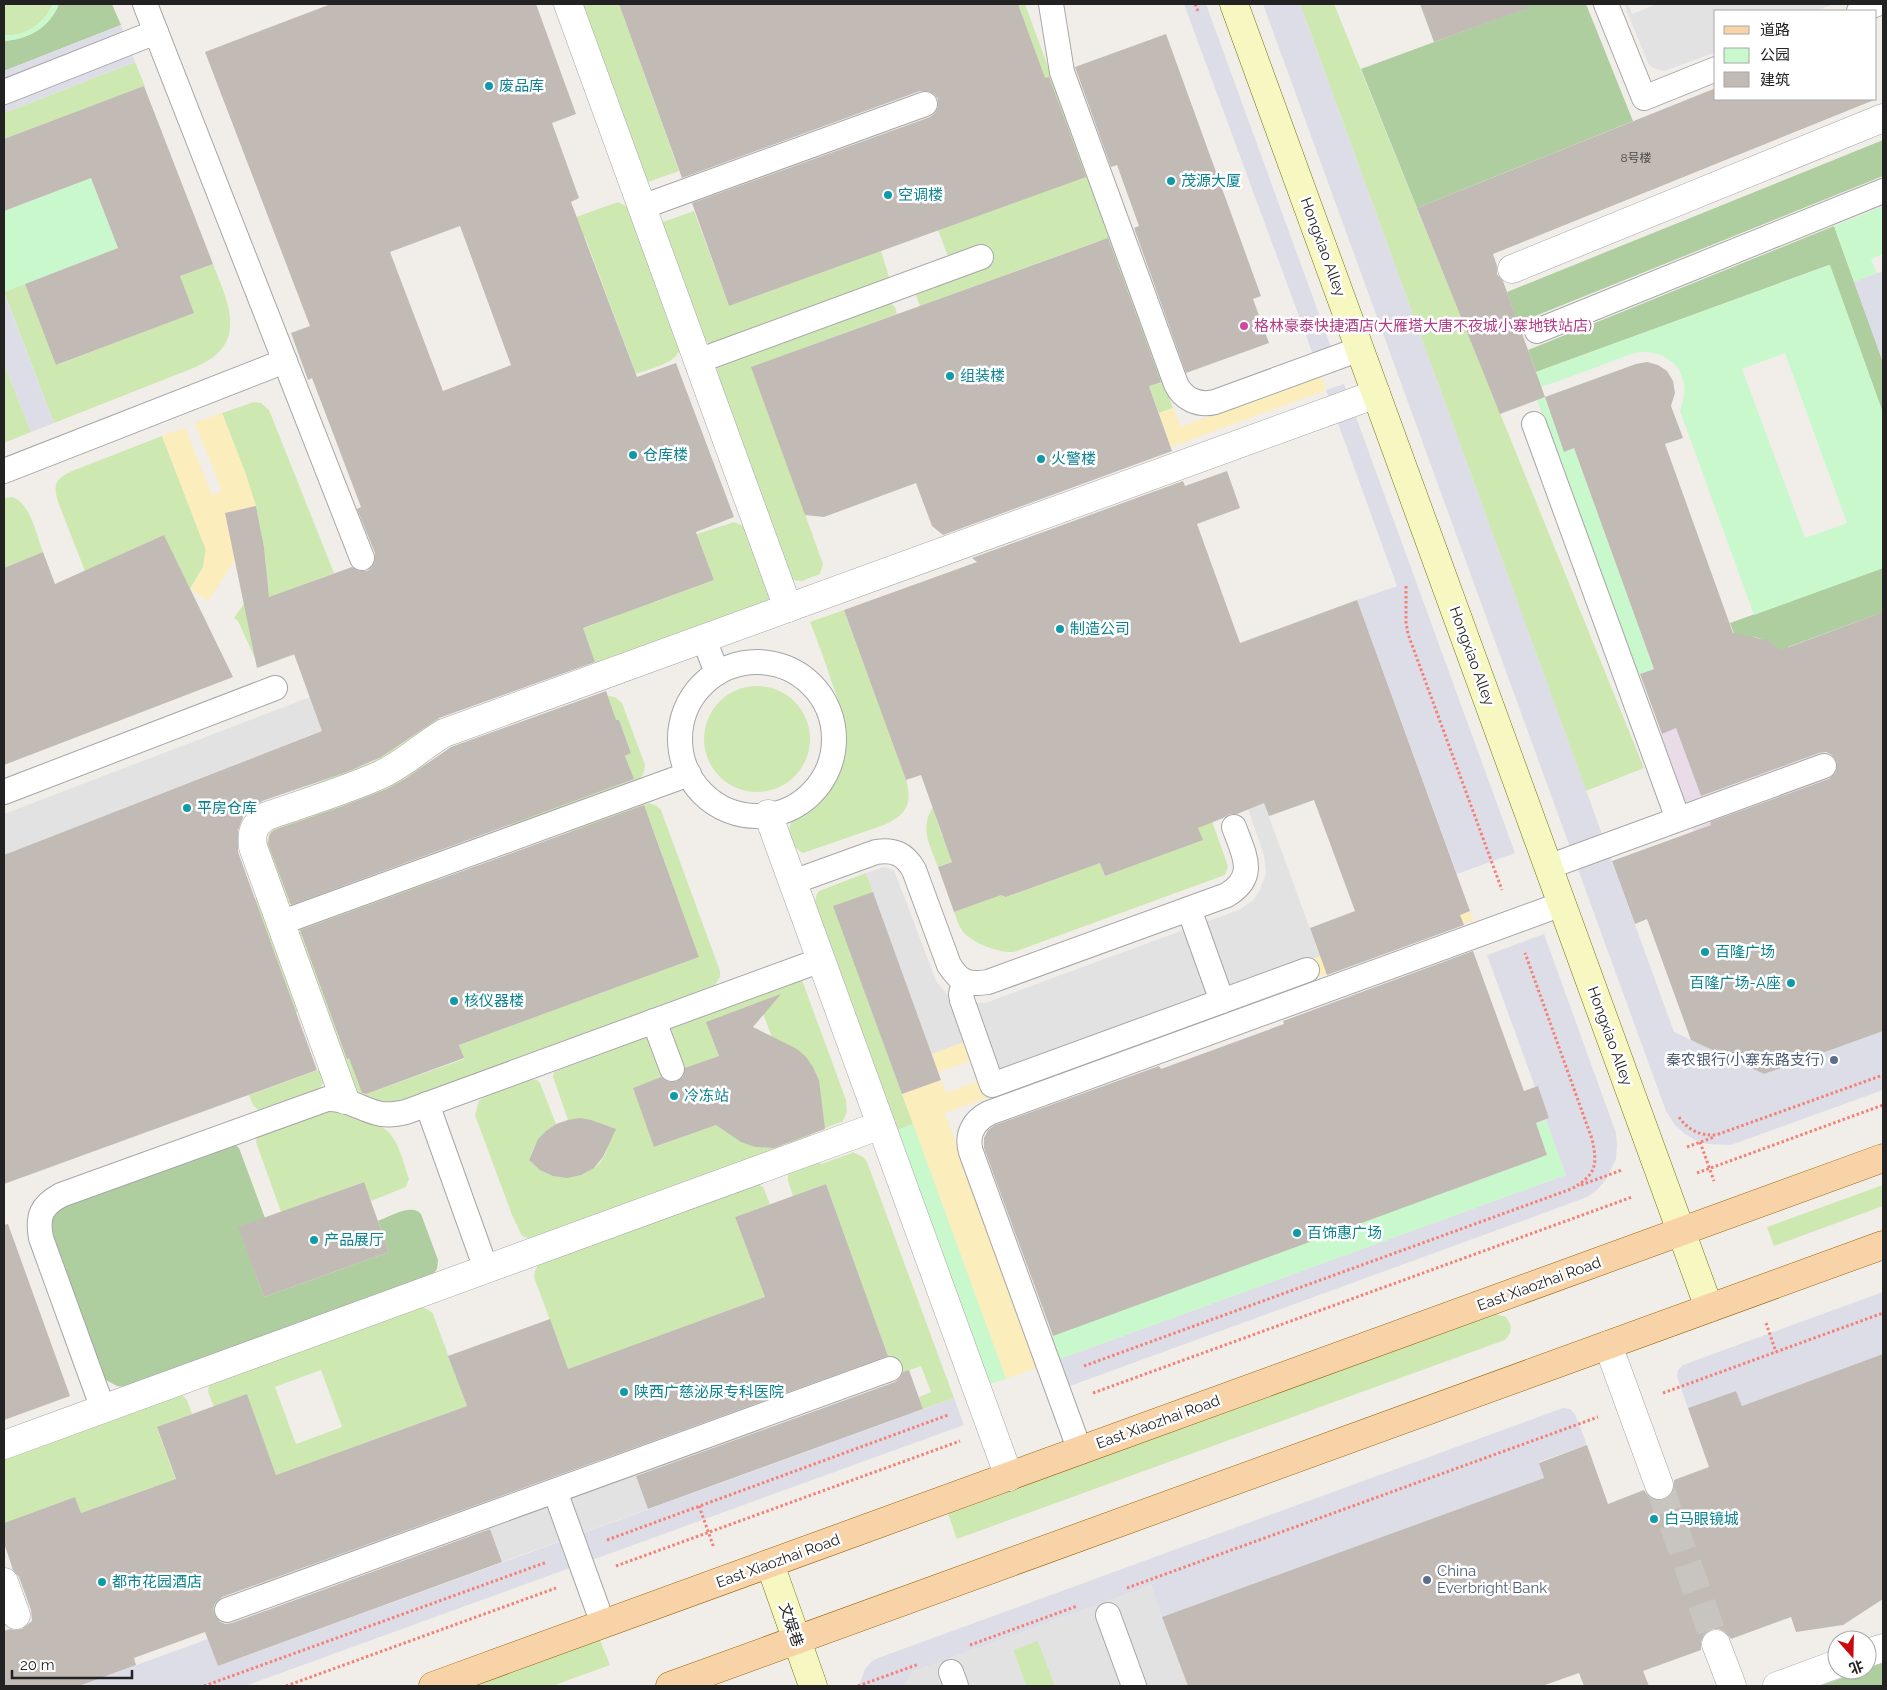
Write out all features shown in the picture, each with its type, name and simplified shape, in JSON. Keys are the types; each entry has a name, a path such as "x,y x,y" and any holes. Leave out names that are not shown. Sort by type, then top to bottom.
{"main road":[{"name":"East Xiaozhai Road","path":"433,1686 1883,1158"},
{"path":"670,1686 1883,1245"}],"street":[{"path":"568,4 788,608"},
{"name":"Hongxiao Alley","path":"1234,4 1709,1308"},
{"path":"1512,269 1883,118"},
{"path":"345,1100 252,847 253,828 259,821 267,816 379,776 397,766 444,733 1376,394"},
{"path":"768,814 1009,1477"},
{"path":"4,1445 881,1125"},
{"path":"1608,1345 1659,1485"},
{"name":"文娱巷","path":"770,1564 813,1686"},
{"path":"4,1582 16,1615"},
{"path":"1716,1644 1732,1686"},
{"path":"1777,1686 1827,1668"}],"lane":[{"path":"145,4 362,558"},
{"path":"1051,4 1062,72 1176,384 1182,394 1196,402 1215,402 1360,349"},
{"path":"1606,4 1644,98 1714,70"},
{"path":"1861,10 1877,4"},
{"path":"4,92 156,32"},
{"path":"642,207 925,104"},
{"path":"1537,331 1883,191"},
{"path":"698,360 981,257"},
{"path":"4,470 285,361"},
{"path":"1534,424 1678,820"},
{"path":"704,639 716,673"},
{"path":"761,661 790,668 814,686 830,712 835,743 828,772 810,795 784,812 753,816 724,809 700,792 689,774 684,766 679,734 687,706 704,682 716,673 731,666 761,661"},
{"path":"4,792 275,688"},
{"path":"1548,867 1824,766"},
{"path":"280,923 689,774"},
{"path":"793,882 876,852 888,850 898,853 908,860 914,870 949,965 964,982 975,984 988,982 1227,895 1237,889 1244,880 1247,869 1245,857 1234,827"},
{"path":"1080,1451 971,1152 969,1140 975,1124 989,1113 1562,904"},
{"path":"1189,909 1222,1001"},
{"path":"103,1409 41,1238 40,1218 49,1202 61,1195 327,1099 345,1100 378,1113 406,1112 821,960"},
{"path":"964,982 961,994 962,1000 992,1085 1307,970"},
{"path":"654,1021 672,1069"},
{"path":"426,1104 486,1269"},
{"path":"227,1610 890,1369"},
{"path":"555,1491 603,1624"},
{"path":"1108,1615 1134,1686"}],"path":[{"path":"1676,1112 1684,1124 1695,1132 1709,1136 1716,1135 1883,1075"},
{"path":"1123,1590 1883,1313"},
{"path":"964,1647 1085,1603"},
{"path":"861,1686 927,1661"}],"shaded area":[{"path":"1184,4 1206,4 1339,369 1321,376"},
{"path":"1263,4 1300,4 1674,1032 1764,1074 1883,1031 1883,1090 1731,1145 1707,1144 1695,1140 1675,1125 1666,1111"},
{"path":"1624,4 1628,4 1632,14 1657,4 1834,4 1818,10 1714,10 1714,53 1664,71 1653,68 1648,63"},
{"path":"121,25 135,62 4,113 4,71"},
{"path":"1883,271 1883,362 1854,282"},
{"path":"4,293 54,423 31,432 4,364"},
{"path":"1344,384 1515,853 1457,874 1357,600 1397,586 1326,390"},
{"path":"607,619 4,855 4,814 310,697"},
{"path":"1761,685 1790,764 1820,753 1823,760 1883,738 1883,773 1728,829 1694,832 1659,735 1676,728 1701,796 1782,767"},
{"path":"1264,803 1320,956 997,1073 983,1035 931,1054 866,873 884,867 894,870 936,981 947,994 956,999 985,1003 1241,909 1253,900 1259,892 1266,874 1264,855 1248,809"},
{"path":"1544,934 1616,1133 1616,1159 1605,1181 1597,1190 1587,1197 1544,1213 1048,1394 1038,1367 1566,1175 1546,1120 1549,1118 1538,1087 1535,1087 1487,955"},
{"path":"1883,1292 1883,1354 1742,1406 1736,1391 1688,1408 1677,1377 1678,1370 1683,1365"},
{"path":"889,1357 895,1375 634,1470 648,1509 502,1562 488,1524 226,1618 220,1600 310,1567 308,1562 498,1492 502,1502 603,1465 599,1456 796,1384 799,1389"},
{"path":"954,1398 964,1425 245,1686 79,1686 208,1639 218,1666"},
{"path":"1563,1408 1570,1409 1575,1414 1587,1445 1539,1462 1544,1478 1162,1617 1151,1585 912,1672 905,1686 859,1686 865,1669 872,1661 878,1658"},
{"path":"1151,1585 1188,1686 1055,1686 1038,1641 1013,1650 1026,1686 905,1686 912,1672"}],"green space":[{"path":"4,4 53,4 45,17 27,31 20,34 4,35"},
{"path":"53,4 59,4 50,20 44,26 22,38 4,41 4,35 20,34 39,23"},
{"path":"59,4 112,4 121,25 4,71 4,41 22,38 37,31 50,20"},
{"path":"580,4 619,4 679,171 645,183"},
{"path":"1018,4 1025,4 1173,408 1159,413 1096,242 920,306 916,296 918,290 951,257 947,254 938,230 1046,83"},
{"path":"1300,4 1334,4 1644,768 1586,791"},
{"path":"1519,4 1586,4 1633,121 1417,208 1361,69 1521,10"},
{"path":"135,62 145,86 4,139 4,113"},
{"path":"1883,140 1883,176 1518,323 1507,292"},
{"path":"91,178 118,248 4,292 4,211"},
{"path":"618,202 628,207 680,349 673,359 655,368 636,374 585,237 526,259 655,602 714,580 697,534 734,522 745,527 770,597 769,603 598,670 585,635 429,692 442,726 377,769 234,820 322,1062 324,1075 324,1081 317,1091 258,1110 253,1105 249,1095 321,1069 300,1011 295,1013 254,899 259,897 238,840 232,815 374,761 371,753 411,737 398,701 644,605 512,240"},
{"path":"1883,206 1883,254 1871,259 1877,274 1854,282 1834,226"},
{"path":"694,211 729,306 881,251 889,277 887,282 717,344 711,344 703,339 660,223"},
{"path":"1834,226 1883,362 1883,413 1829,265 1536,372 1528,350"},
{"path":"213,264 225,294 230,322 229,335 223,347 213,358 196,367 54,423 4,292 25,284 57,365 193,313 180,276"},
{"path":"1830,265 1883,413 1883,568 1754,615 1680,411 1684,396 1684,385 1682,375 1676,366 1661,355 1642,352 1628,355 1541,387 1536,372","holes":["1785,353 1847,523 1805,538 1742,369"]},
{"path":"888,301 895,307 897,314 752,367 823,564 820,574 802,581 792,580 716,373 718,364"},
{"path":"4,364 31,432 4,443"},
{"path":"1545,397 1564,451 1574,448 1654,669 1637,675 1537,400"},
{"path":"254,402 261,403 269,410 334,573 273,596 294,655 259,667 238,621 234,618 265,571 264,547 256,506 222,413"},
{"path":"162,436 206,550 203,567 190,589 164,535 85,571 56,496 57,483 66,474"},
{"path":"13,497 29,513 43,552 4,568 4,498"},
{"path":"1883,568 1883,629 1875,615 1788,647 1802,686 1784,657 1769,642 1760,638 1749,637 1736,639 1730,623"},
{"path":"844,610 906,780 909,796 908,802 906,808 898,817 884,825 803,853 796,848 791,840 791,822 827,793 837,779 843,765 846,750 846,736 840,707 810,622"},
{"path":"757,686 777,690 795,701 806,719 810,739 806,759 795,777 777,788 757,792 737,788 719,777 708,759 704,739 708,719 719,701 737,690"},
{"path":"607,696 615,697 622,703 645,765 640,779 514,825 507,824 502,815 630,768 625,756 631,753 619,720 613,722 609,710 266,835 287,893 345,883 340,889 295,905 287,903 262,832 399,778 435,759"},
{"path":"984,797 935,815 942,835 958,859 938,867 929,844 926,829 933,807"},
{"path":"649,803 661,810 720,971 720,977 715,985 391,1104 384,1104 356,1093 297,936 301,929 436,879 439,880 308,945 363,1095 464,1059 459,1045 699,957 650,821 572,849 570,832 573,829"},
{"path":"1208,810 1228,866 1225,875 1014,952 1001,951 981,944 965,934 960,926 954,912 987,900 983,887 1007,897 1086,868 1096,851 1105,876 1202,840 1194,815"},
{"path":"866,873 873,892 834,907 913,1124 898,1130 815,902 819,891"},
{"path":"802,980 846,1100 847,1112 842,1123 810,1134 811,1138 530,1239 522,1236 512,1215 475,1115 479,1101 485,1096 531,1079 537,1080 540,1083 556,1124 539,1140 529,1160 541,1170 550,1174 594,1168 604,1156 611,1130 591,1121 580,1119 568,1120 553,1077 554,1072 647,1037 667,1075 633,1088 655,1147 720,1123 769,1147 784,1145 797,1138 819,1080 811,1064 801,1054 773,1040 759,1003 707,1022 719,1056 679,1071 667,1033 671,1028"},
{"path":"330,1108 371,1121 391,1135 399,1150 409,1179 406,1187 371,1201 363,1182 281,1212 256,1142 258,1134"},
{"path":"1546,1120 1566,1175 1038,1367 1029,1344 1547,1155 1536,1123"},
{"path":"913,1124 1006,1379 990,1384 898,1130"},
{"path":"234,1144 239,1148 265,1218 239,1228 264,1297 389,1252 378,1221 406,1210 417,1211 421,1214 438,1260 437,1269 433,1274 126,1387 117,1386 104,1379 48,1226 57,1209"},
{"path":"852,1152 863,1157 867,1162 954,1398 923,1409 919,1397 931,1392 921,1366 895,1375 826,1184 793,1196 788,1181 788,1174 791,1171 819,1160 821,1164"},
{"path":"756,1183 763,1187 770,1204 735,1217 765,1297 568,1369 534,1277 539,1263"},
{"path":"1883,1185 1883,1206 1774,1246 1767,1227"},
{"path":"420,1306 433,1314 467,1406 276,1475 247,1395 214,1407 208,1392 209,1385","holes":["321,1370 342,1427 296,1444 275,1387"]},
{"path":"1496,1314 1506,1317 1511,1326 1510,1333 1505,1340 957,1539 948,1514"},
{"path":"182,1395 187,1400 192,1414 157,1428 226,1618 203,1627 153,1487 81,1513 75,1497 4,1523 4,1457"},
{"path":"600,1640 610,1665 552,1686 474,1686"},
{"path":"1038,1640 1055,1686 1026,1686 1013,1650"},
{"path":"1883,1663 1883,1686 1820,1686 1836,1680 1877,1680 1877,1665"}],"sand":[{"path":"1321,376 1326,390 1171,447 1159,413 1173,408 1180,427"},
{"path":"222,413 256,506 225,514 235,560 208,601 190,589 203,567 206,550 162,436 185,428 212,495 222,491 195,423"},
{"path":"1470,911 1474,920 945,1113 1038,1367 1006,1379 902,1094 941,1080 946,1093 978,1081 970,1061 938,1072 931,1054 983,1035 997,1073 1320,956 1323,964"}],"building":[{"path":"331,4 536,4 576,114 552,123 579,198 571,202 637,377 676,363 734,517 696,532 714,580 583,628 595,662 439,718 381,757 347,772 262,801 244,815 238,830 238,852 317,1070 4,1184 4,855 322,731 294,654 257,668 225,513 256,506 264,547 269,597 352,567 359,571 367,571 375,561 375,553 357,509 361,507 312,378 308,380 291,333 310,326 205,52","holes":["460,226 511,365 443,391 390,252"]},
{"path":"619,4 1018,4 1045,78 1049,77 1086,177 729,306 692,203 930,117 938,107 938,99 928,91 920,91 682,178"},
{"path":"1420,4 1527,4 1528,8 1434,42"},
{"name":"茂源大厦","path":"1166,34 1261,296 1253,299 1269,343 1186,373 1134,228 1139,226 1117,165 1111,167 1075,67"},
{"path":"144,86 213,264 180,276 194,313 56,365 25,284 118,248 91,178 4,211 4,139"},
{"path":"1714,89 1714,100 1874,100 1493,254 1497,266 1497,274 1503,281 1545,397 1500,414 1417,208"},
{"name":"组装楼","path":"1108,238 1161,382 1149,386 1172,451 943,535 932,526 916,483 824,517 805,515 751,367"},
{"path":"1647,362 1658,365 1667,371 1673,381 1675,393 1671,406 1683,438 1665,444 1733,633 1767,640 1781,650 1883,612 1883,1031 1764,1074 1691,1040 1647,919 1635,924 1612,861 1711,825 1710,822 1829,779 1835,774 1837,762 1832,755 1826,752 1819,753 1701,796 1676,728 1662,734 1640,674 1654,669 1574,448 1564,452 1545,397 1636,364"},
{"path":"1227,471 1240,508 1197,524 1240,643 1357,600 1470,911 1460,915 1464,925 1327,975 1310,928 1355,911 1314,800 1269,816 1264,803 1237,814 1230,814 1198,828 1203,840 1105,876 1100,863 1006,897 1001,895 954,912 938,867 952,862 921,775 906,780 844,610 977,562 972,558 1183,481 1185,486"},
{"path":"164,535 233,677 4,765 4,568 43,552 55,584"},
{"path":"606,691 616,720 619,720 631,753 625,756 634,779 291,905 268,844 269,835 274,830 387,789 405,779 451,747"},
{"name":"核仪器楼","path":"644,805 699,957 459,1045 464,1058 366,1094 362,1093 349,1058 347,1059 300,930"},
{"path":"873,892 941,1080 902,1094 833,906"},
{"path":"1473,951 1524,1091 1538,1086 1549,1118 1536,1123 1547,1155 1053,1336 984,1148 984,1138 988,1130 995,1125 1159,1066 1161,1069 1284,1024 1283,1021"},
{"path":"781,994 753,1027 797,1049 806,1057 819,1080 825,1129 774,1148 755,1147 741,1142 716,1125 654,1147 633,1088 661,1077 669,1082 676,1082 683,1077 685,1068 719,1056 706,1022"},
{"path":"580,1118 616,1129 603,1157 594,1168 581,1175 567,1178 553,1176 540,1170 529,1160 538,1139 546,1131 556,1124"},
{"name":"产品展厅","path":"364,1182 389,1252 264,1297 238,1227"},
{"name":"陕西广慈泌尿专科医院","path":"826,1184 888,1356 222,1597 213,1608 214,1614 219,1621 225,1624 232,1623 490,1529 502,1562 218,1666 205,1632 134,1658 136,1665 79,1686 4,1686 4,1631 22,1629 32,1621 31,1610 19,1577 13,1570 4,1543 4,1523 75,1497 81,1513 176,1479 157,1427 247,1394 276,1475 467,1406 448,1356 550,1319 568,1369 765,1297 735,1217"},
{"path":"8,1224 70,1396 4,1420 4,1225"},
{"path":"1883,1354 1883,1599 1843,1625 1796,1632 1791,1617 1731,1639 1725,1632 1719,1629 1711,1629 1704,1635 1701,1642 1701,1650 1643,1671 1649,1686 1584,1686 1579,1673 1542,1686 1188,1686 1162,1617 1544,1478 1539,1463 1587,1445 1608,1504 1644,1490 1649,1497 1664,1500 1671,1495 1674,1480 1709,1467 1688,1408 1736,1391 1742,1406"},
{"path":"909,1370 923,1409 648,1509 636,1476 895,1382 903,1372"}],"tunnel":[{"path":"1659,1485 1716,1644"}],"place":[{"name":"废品库","path":"489,86"},
{"name":"茂源大厦","path":"1171,181"},
{"name":"空调楼","path":"888,195"},
{"name":"格林豪泰快捷酒店(大雁塔大唐不夜城小寨地铁站店)","path":"1244,326"},
{"name":"组装楼","path":"950,376"},
{"name":"仓库楼","path":"633,455"},
{"name":"火警楼","path":"1041,459"},
{"name":"制造公司","path":"1060,629"},
{"name":"平房仓库","path":"187,808"},
{"name":"百隆广场","path":"1705,952"},
{"name":"百隆广场-A座","path":"1791,983"},
{"name":"核仪器楼","path":"454,1001"},
{"name":"秦农银行(小寨东路支行)","path":"1834,1060"},
{"name":"冷冻站","path":"674,1096"},
{"name":"百饰惠广场","path":"1297,1233"},
{"name":"产品展厅","path":"314,1240"},
{"name":"陕西广慈泌尿专科医院","path":"624,1392"},
{"name":"白马眼镜城","path":"1654,1519"},
{"name":"China Everbright Bank","path":"1427,1580"},
{"name":"都市花园酒店","path":"102,1582"}]}
